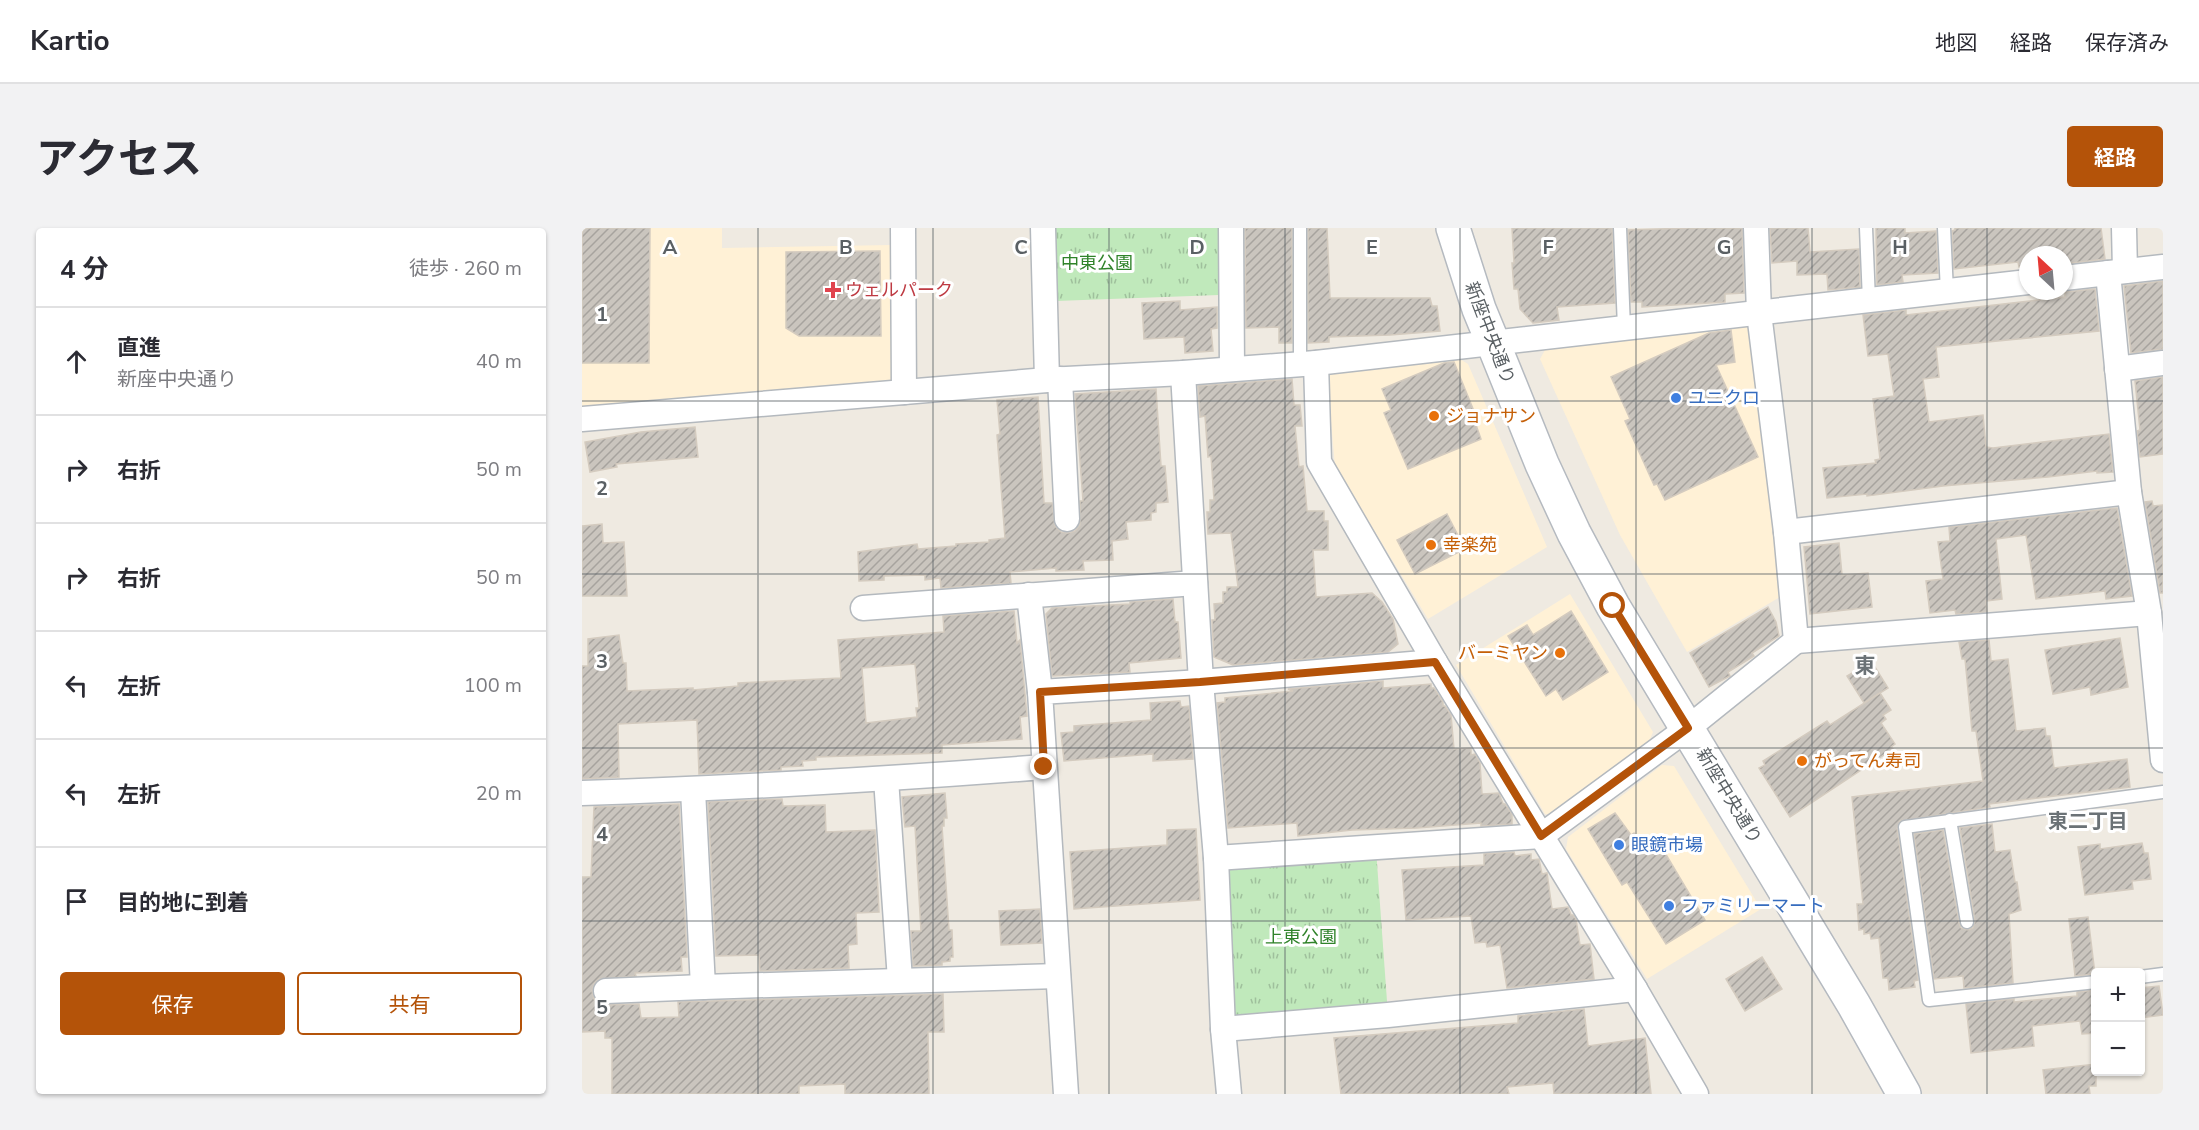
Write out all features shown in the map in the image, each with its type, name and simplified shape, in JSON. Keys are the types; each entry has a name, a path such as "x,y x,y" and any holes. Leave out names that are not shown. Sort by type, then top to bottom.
{"street":[{"path":"903,228 904,392"},
{"path":"1043,228 1053,379 1067,519"},
{"path":"1231,228 1232,369"},
{"name":"新座中央通り","path":"1453,228 1479,309 1542,464 1574,533 1613,606 1848,995 1904,1094"},
{"path":"1756,228 1760,313 1786,532 1796,641"},
{"path":"2124,228 2116,272 2117,369 2129,492 2156,613 2163,760"},
{"path":"2073,277 2163,267"},
{"path":"582,419 1053,379 1308,364 2019,283"},
{"path":"2117,369 2163,363"},
{"path":"1308,364 1319,462 1435,662 1635,989 1696,1094"},
{"path":"1184,373 1200,682 1216,858 1223,1029 1229,1094"},
{"path":"1786,532 2129,492"},
{"path":"863,608 1195,583"},
{"path":"1029,595 1040,692 1066,1094"},
{"path":"1216,858 1541,836 1688,728 1796,641 2156,613"},
{"path":"1040,692 1200,682 1435,662"},
{"path":"582,793 693,790 1044,767"},
{"path":"886,779 900,981"},
{"path":"693,790 703,987"},
{"path":"606,991 1058,976"},
{"path":"1223,1029 1388,1015 1635,989"}],"lane":[{"path":"1300,228 1308,364"},
{"path":"1620,228 1624,328"},
{"path":"1866,228 1869,300"},
{"path":"1944,228 1947,292"},
{"path":"2091,983 1929,1000 1905,826 2163,792"},
{"path":"1950,820 1967,922"},
{"path":"2145,976 2163,974"}],"shaded area":[{"path":"582,228 722,228 722,248 892,245 896,375 886,384 582,406"},
{"path":"1746,325 1756,333 1780,597 1687,652 1620,535 1540,359 1545,350"},
{"path":"1455,356 1468,364 1547,547 1428,619 1335,466 1327,377 1336,367"},
{"path":"1570,594 1653,732 1648,744 1556,816 1545,814 1456,665"},
{"path":"1662,765 1674,766 1761,909 1647,979 1566,849 1568,837"}],"green space":[{"name":"中東公園","path":"1055,228 1218,228 1219,295 1056,301"},
{"name":"上東公園","path":"1376,849 1388,1015 1223,1029 1216,858"}],"building":[{"path":"582,228 650,228 649,363 582,363"},
{"path":"1245,228 1292,228 1292,343 1279,343 1279,327 1246,328"},
{"path":"1308,228 1327,228 1330,298 1430,298 1432,306 1437,306 1440,331 1329,337 1329,342 1308,343"},
{"path":"1512,228 1612,228 1615,303 1557,307 1559,320 1533,323 1520,309 1518,289 1514,289"},
{"path":"1742,228 1744,293 1725,294 1725,302 1642,307 1642,302 1631,302 1628,230"},
{"path":"1770,228 1808,228 1810,252 1859,249 1860,287 1828,290 1827,274 1797,275 1797,261 1772,263"},
{"path":"1876,228 1905,228 1905,233 1936,231 1938,273 1902,275 1903,282 1877,285"},
{"path":"1955,228 2101,228 2105,259 2073,263 2073,246 2019,246 2019,267 2018,262 1954,269 1952,231"},
{"name":"ウェルパーク","path":"880,251 881,336 799,336 786,328 786,252"},
{"path":"2163,281 2163,349 2131,353 2124,286"},
{"path":"2095,289 2099,331 1936,347 1939,377 1923,379 1929,422 1983,415 1986,447 1993,448 2109,434 2113,472 2097,473 2097,471 1867,496 1867,494 1827,498 1823,468 1876,463 1875,460 1880,459 1873,399 1894,396 1888,354 1868,356 1863,315 1906,310 1906,315 2038,300 2073,300 2073,291"},
{"path":"1180,301 1180,310 1217,307 1217,328 1211,329 1213,351 1185,353 1184,337 1144,339 1142,303"},
{"name":"ユニクロ","path":"1731,330 1735,362 1716,365 1758,457 1665,500 1657,484 1654,485 1625,421 1630,419 1611,377 1709,333"},
{"name":"ジョナサン","path":"1454,362 1478,421 1475,422 1481,439 1408,469 1384,413 1391,410 1382,389 1444,363"},
{"path":"2163,377 2163,454 2140,457 2135,381"},
{"path":"1292,379 1294,405 1300,405 1302,426 1295,426 1299,467 1303,466 1307,511 1324,511 1324,521 1328,521 1328,550 1313,550 1316,597 1372,593 1382,602 1393,619 1398,644 1388,652 1233,665 1214,657 1212,620 1215,620 1214,604 1223,603 1223,592 1227,592 1227,587 1238,587 1231,533 1208,534 1207,512 1210,512 1210,500 1214,500 1211,456 1208,457 1205,416 1200,417 1198,386"},
{"path":"1156,389 1161,466 1165,466 1168,502 1156,503 1156,512 1151,513 1151,520 1126,522 1128,539 1112,541 1113,560 1083,561 1084,570 1056,571 1056,568 1010,572 1011,583 941,588 940,578 925,580 925,575 884,576 884,580 859,581 858,552 917,544 918,549 956,546 956,544 989,542 989,540 1005,538 997,435 1000,434 997,400 1038,397 1044,503 1052,503 1055,526 1061,532 1068,533 1075,531 1080,525 1080,501 1083,501 1075,394"},
{"path":"695,427 698,457 616,464 617,467 590,472 585,442 641,432"},
{"path":"2152,501 2153,506 2163,505 2163,593 2160,593 2145,502"},
{"path":"2117,508 2132,596 2106,599 2105,591 2036,599 2026,535 1996,539 2002,599 1986,601 1987,612 1956,614 1955,610 1930,613 1926,581 1943,579 1938,542 1950,541 1949,527"},
{"name":"幸楽苑","path":"1447,514 1465,549 1415,574 1397,540"},
{"path":"602,524 603,543 624,542 627,596 582,596 582,526"},
{"path":"1839,543 1842,575 1868,573 1872,607 1810,614 1804,547"},
{"path":"1173,599 1175,622 1178,622 1181,658 1129,663 1130,672 1052,676 1046,614 1052,608"},
{"path":"1768,607 1776,622 1779,636 1752,653 1754,656 1728,672 1730,676 1709,687 1690,653"},
{"path":"1014,611 1017,643 1020,640 1027,716 1020,717 1022,739 942,745 942,753 816,757 816,760 802,761 803,766 781,767 781,770 699,774 697,720 618,724 619,777 582,779 582,666 588,666 588,639 619,635 623,663 626,663 627,691 693,688 693,690 738,686 738,683 841,678 838,640 944,632 943,616","holes":["915,664 919,708 916,708 917,717 866,723 862,668"]},
{"name":"バーミヤン","path":"1571,611 1608,672 1563,700 1556,689 1546,696 1508,636 1527,625 1533,635"},
{"path":"2120,638 2128,687 2091,695 2090,687 2053,694 2045,650"},
{"path":"1989,640 1991,661 2008,659 2016,731 2045,728 2046,736 2050,736 2054,768 2127,759 2130,787 1989,804 1990,807 1900,821 1897,828 1918,980 1914,981 1915,987 1889,990 1888,978 1883,978 1879,938 1871,939 1870,933 1864,934 1864,929 1859,930 1857,904 1863,904 1852,797 1983,781 1976,731 1972,731 1965,659 1962,659 1959,642"},
{"path":"1864,666 1867,672 1875,667 1888,688 1864,703 1847,676"},
{"path":"1383,681 1383,688 1431,684 1431,688 1434,688 1443,706 1451,715 1454,749 1471,748 1471,755 1475,754 1480,763 1482,794 1499,793 1503,804 1512,814 1512,824 1481,826 1481,823 1352,830 1298,836 1297,823 1228,828 1217,703 1225,702 1225,698 1293,691 1288,689"},
{"path":"1880,693 1891,710 1883,715 1886,719 1881,723 1895,744 1891,747 1893,749 1790,817 1759,768 1765,765 1763,761 1827,721 1830,725"},
{"path":"1180,701 1181,707 1189,706 1193,759 1153,761 1153,754 1064,761 1061,733 1074,732 1074,726 1151,720 1150,703"},
{"path":"945,793 947,818 944,818 944,826 942,826 953,957 950,957 950,961 942,962 942,965 913,966 911,931 921,931 915,826 905,827 902,797"},
{"path":"782,799 783,806 825,805 826,832 875,830 879,912 856,913 857,944 848,945 849,968 760,971 759,955 716,956 708,802"},
{"path":"679,804 687,957 681,957 682,971 635,973 636,976 599,979 592,991 594,999 606,1005 639,1004 641,1018 679,1017 678,1002 943,994 944,1032 928,1032 929,1094 845,1094 845,1084 799,1086 799,1094 612,1094 612,1038 605,1038 605,1031 582,1032 582,877 591,877 594,807"},
{"path":"1615,813 1631,835 1634,833 1644,849 1658,841 1705,920 1666,944 1627,882 1622,885 1588,829"},
{"path":"1992,824 1995,852 2010,850 2021,910 2009,914 2013,983 1964,988 1963,976 1934,979 1914,834 1943,830 1959,923 1961,928 1968,930 1973,928 1975,921 1960,828"},
{"path":"1196,829 1200,900 1074,909 1070,852 1167,845 1167,830"},
{"path":"2142,843 2144,853 2148,853 2151,879 2132,881 2133,889 2085,895 2078,847 2100,844 2100,849"},
{"path":"1514,852 1515,856 1531,854 1531,860 1539,859 1542,874 1547,873 1552,909 1568,907 1571,915 1576,919 1580,945 1590,944 1594,979 1507,988 1500,945 1487,947 1486,942 1475,943 1471,916 1406,920 1402,870 1484,865 1484,854"},
{"path":"1040,909 1042,943 1001,945 999,911"},
{"path":"2088,917 2094,968 2091,968 2091,974 2075,976 2069,919"},
{"path":"1762,957 1782,989 1745,1011 1726,979"},
{"path":"2159,986 2163,1015 2145,1017 2145,987"},
{"path":"2091,991 2091,1033 2082,1034 2080,1021 2032,1026 2034,1046 1971,1053 1966,1004 2077,996 2077,992"},
{"path":"1584,1009 1588,1046 1645,1038 1651,1094 1554,1094 1553,1083 1507,1087 1509,1094 1341,1094 1334,1038 1518,1023 1518,1016"},
{"path":"2091,1065 2091,1076 2096,1076 2096,1086 2089,1086 2090,1094 2046,1094 2043,1070"}],"place":[{"name":"ウェルパーク","path":"833,290"},
{"name":"ユニクロ","path":"1676,398"},
{"name":"ジョナサン","path":"1434,416"},
{"name":"幸楽苑","path":"1431,545"},
{"name":"バーミヤン","path":"1560,653"},
{"name":"がってん寿司","path":"1802,761"},
{"name":"眼鏡市場","path":"1619,845"},
{"name":"ファミリーマート","path":"1669,906"}],"district":[{"name":"東","path":"1865,666"},
{"name":"東二丁目","path":"2088,821"}],"route":[{"path":"1044,767 1040,692 1200,682 1435,662 1541,836 1688,728 1613,606"}]}
